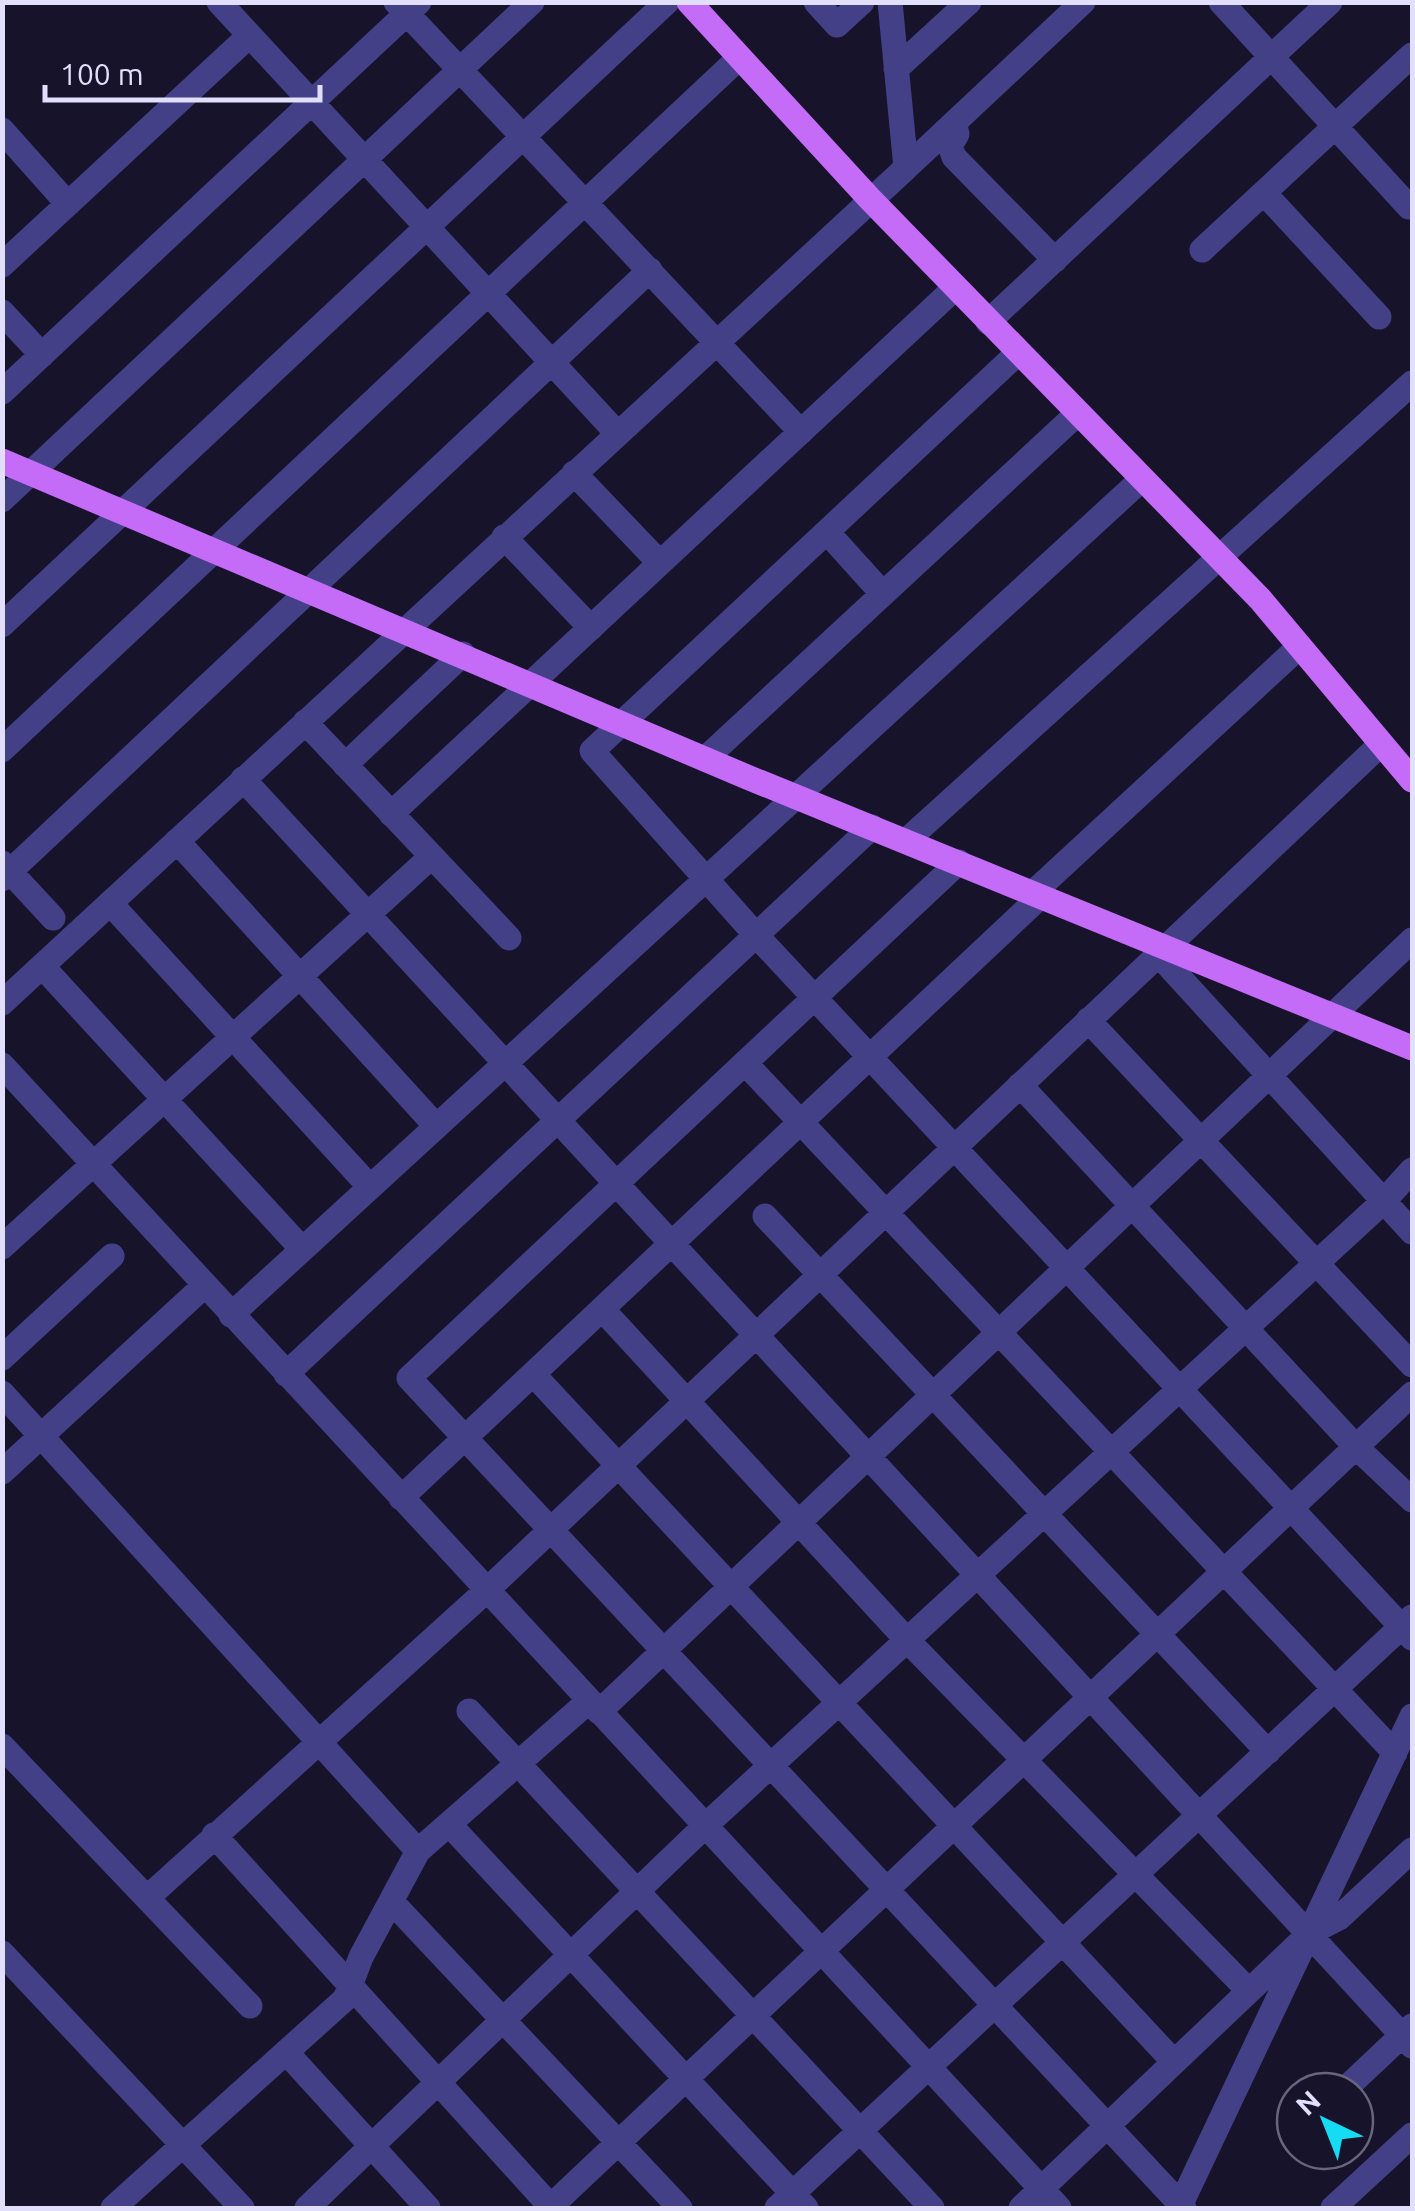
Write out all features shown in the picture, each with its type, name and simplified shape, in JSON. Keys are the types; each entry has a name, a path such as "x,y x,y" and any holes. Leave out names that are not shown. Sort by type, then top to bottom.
{"main road":[{"path":"689,2 1018,354 1260,599 1412,780"},
{"path":"2,461 311,588 705,759 1038,893 1163,950 1412,1048"}],"street":[{"path":"218,2 617,433"},
{"path":"2,500 532,2"},
{"path":"2,625 667,2"},
{"path":"816,2 837,25 862,2"},
{"path":"890,2 902,170"},
{"path":"896,69 969,2"},
{"path":"2,1002 1083,2"},
{"path":"1221,2 1409,206"},
{"path":"988,322 1330,2"},
{"path":"2,392 312,103 407,6 460,70 801,432"},
{"path":"2,265 249,36"},
{"path":"1202,250 1412,55"},
{"path":"2,750 740,58"},
{"path":"954,123 957,134 950,146 954,157 1055,260"},
{"path":"2,130 68,204"},
{"path":"1264,193 1379,318"},
{"path":"53,918 5,871 650,270"},
{"path":"390,814 955,288"},
{"path":"2,312 42,354"},
{"path":"449,1824 686,2079 792,2204 860,2131 1268,1752 1409,1627 953,1148 592,751 1018,354"},
{"path":"906,840 1220,560 1412,382"},
{"path":"705,759 1077,414"},
{"path":"574,473 660,563"},
{"path":"231,1315 1142,480"},
{"path":"827,532 883,594"},
{"path":"504,538 591,628"},
{"path":"401,1498 1299,648"},
{"path":"345,765 462,654"},
{"path":"304,722 509,938"},
{"path":"147,1898 551,1530 1380,744"},
{"path":"243,779 1409,2036 1367,2071"},
{"path":"286,1374 872,827"},
{"path":"177,840 436,1126"},
{"path":"2,1247 167,1100 365,912 430,857"},
{"path":"960,862 409,1378 1181,2207 1412,1716"},
{"path":"110,902 370,1187"},
{"path":"113,2208 345,1999 418,1851 518,1764 663,1650 1412,940"},
{"path":"1163,950 1268,1075 1412,1232"},
{"path":"42,966 302,1249"},
{"path":"1088,1020 1412,1365"},
{"path":"745,1064 1395,1753"},
{"path":"2,1065 1059,2208"},
{"path":"1020,1085 1356,1447 1412,1500"},
{"path":"307,2208 705,1826 1384,1201 1412,1170"},
{"path":"765,1216 1042,1516 1268,1752"},
{"path":"2,1358 112,1256"},
{"path":"2,1472 204,1286"},
{"path":"602,1309 907,1640 1249,1991"},
{"path":"534,1374 1174,2062"},
{"path":"2,1393 418,1851"},
{"path":"214,1835 551,2208 1412,1394"},
{"path":"469,1711 932,2208"},
{"path":"2,1746 250,2006"},
{"path":"1021,2208 1310,1933 1339,1918 1412,1850"},
{"path":"391,1901 680,2208"},
{"path":"2,1953 242,2208"},
{"path":"286,2052 428,2208"},
{"path":"1333,2208 1412,2134"}]}
